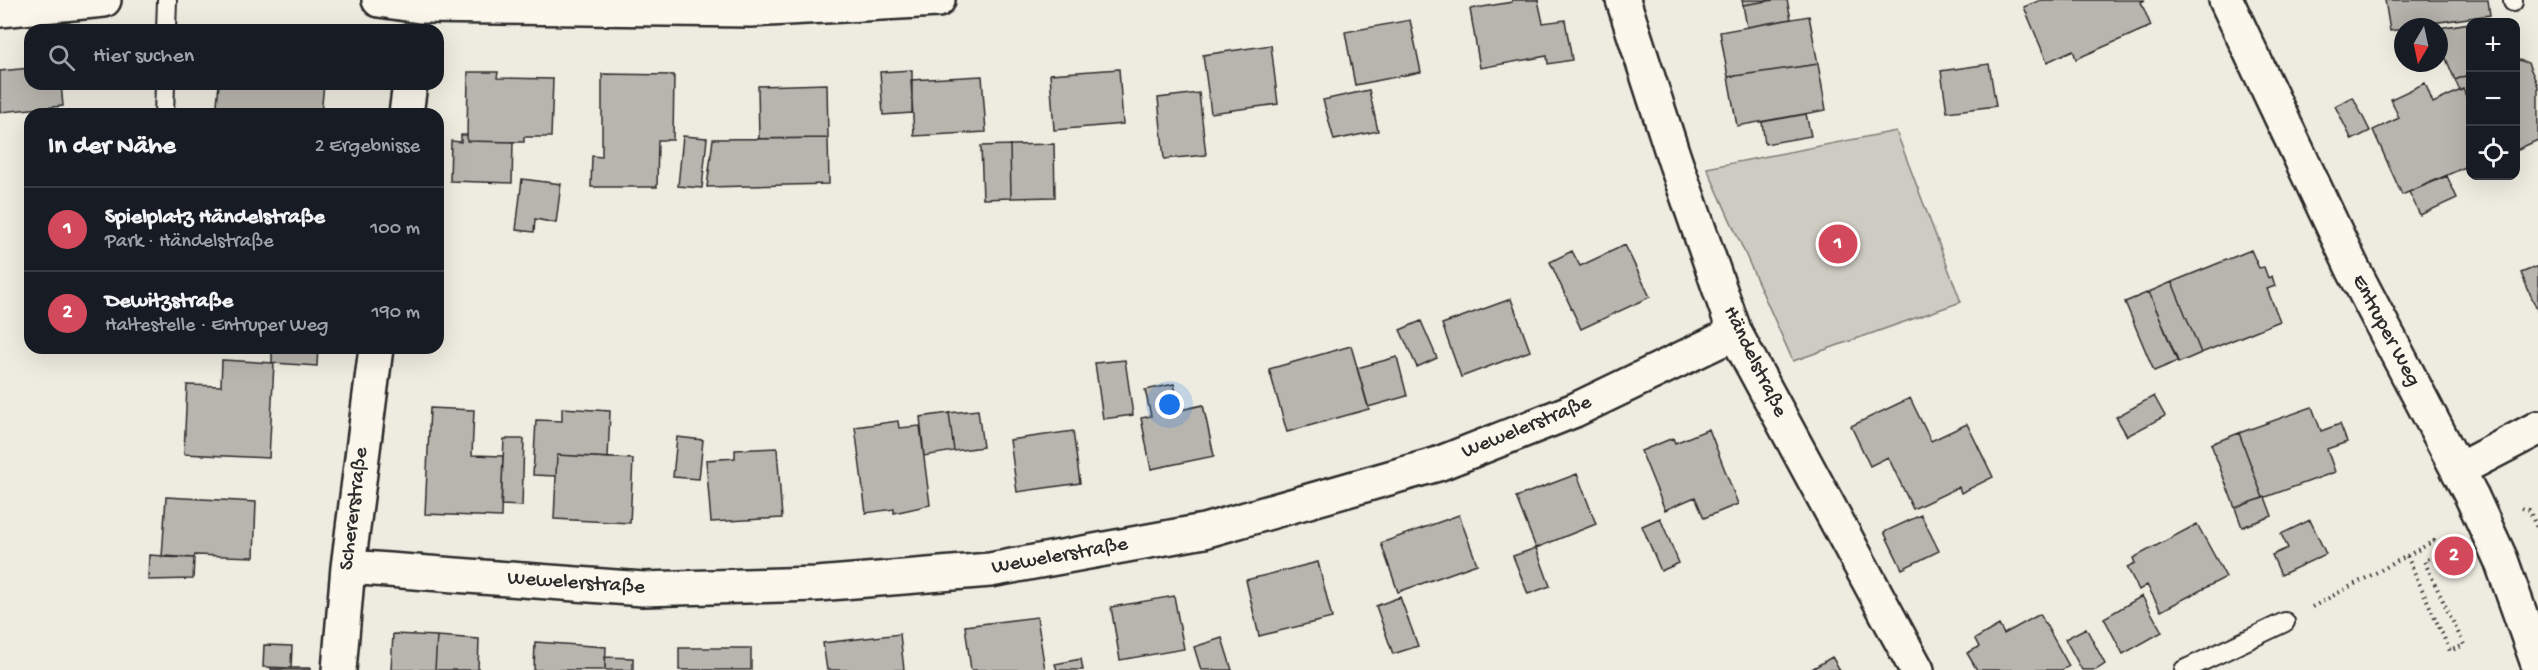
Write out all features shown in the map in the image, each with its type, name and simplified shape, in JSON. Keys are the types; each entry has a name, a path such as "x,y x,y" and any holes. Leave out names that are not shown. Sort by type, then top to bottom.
{"street":[{"path":"0,10 104,0"},
{"path":"379,0 418,18 750,10 938,0"},
{"name":"Händelstraße","path":"1623,0 1674,158 1735,333 1917,670"},
{"name":"Entruper Weg","path":"2226,0 2353,269 2458,470 2501,560 2538,664"},
{"path":"407,108 409,90"},
{"name":"Wewelerstraße","path":"348,567 643,589 817,584 990,570 1204,531 1438,464 1575,410 1735,333"},
{"name":"Schererstraße","path":"339,670 348,567 375,354"},
{"path":"2458,470 2538,428"}],"lane":[{"path":"166,24 167,0"},
{"path":"164,108 165,90"},
{"path":"2184,670 2285,622"}],"path":[{"path":"2285,622 2434,541"},
{"path":"2407,556 2450,651 2464,645 2424,561 2442,554"}],"shaded area":[{"path":"1896,131 1961,302 1793,361 1707,168"}],"building":[{"path":"1512,0 1538,0 1543,23 1565,20 1572,60 1548,64 1547,56 1480,68 1470,9 1512,2"},
{"path":"1742,0 1774,0 1743,5"},
{"path":"1787,0 1791,19 1747,27 1743,5"},
{"path":"2041,0 2145,0 2141,2 2151,26 2076,59 2073,50 2047,62 2024,7"},
{"path":"2385,0 2488,0 2490,15 2448,21 2448,18 2394,18 2394,30 2390,31"},
{"path":"1809,16 1818,64 1728,77 1720,32"},
{"path":"1410,20 1421,72 1355,85 1345,32"},
{"path":"2466,24 2466,76 2455,80 2448,63 2448,27"},
{"path":"1271,45 1278,104 1211,113 1203,55"},
{"path":"2520,60 2528,63 2538,86 2538,140 2520,148"},
{"path":"1818,64 1826,110 1737,126 1728,77"},
{"path":"1989,64 1996,106 1947,112 1941,71"},
{"path":"24,69 24,90 62,90 63,106 0,112 0,71"},
{"path":"1119,69 1123,124 1054,130 1050,74"},
{"path":"912,70 912,113 883,115 880,72"},
{"path":"468,72 498,72 497,78 553,79 551,137 524,137 524,142 467,141"},
{"path":"602,74 674,75 673,140 658,140 657,187 591,187 592,156 602,157"},
{"path":"982,76 986,132 914,136 911,80"},
{"path":"2466,76 2466,96 2463,89 2460,91 2455,80"},
{"path":"2425,83 2433,103 2463,89 2466,96 2466,167 2402,195 2373,130 2399,118 2391,99"},
{"path":"827,84 828,138 759,139 758,86"},
{"path":"218,90 323,90 322,108 217,108"},
{"path":"1369,90 1378,131 1334,140 1323,100"},
{"path":"1199,93 1206,155 1164,159 1158,98"},
{"path":"2353,97 2370,131 2352,140 2335,106"},
{"path":"1806,114 1811,136 1765,144 1762,122"},
{"path":"461,135 467,135 467,141 513,142 512,183 450,181 451,141 461,142"},
{"path":"683,136 707,138 702,188 678,186"},
{"path":"828,138 829,184 707,187 713,139"},
{"path":"1054,144 1055,197 1011,198 1010,145"},
{"path":"1010,145 1011,198 983,199 981,146"},
{"path":"2447,176 2457,198 2420,215 2409,192"},
{"path":"522,179 561,184 556,223 535,219 534,232 516,230"},
{"path":"1625,245 1650,297 1581,329 1550,262 1572,251 1580,266"},
{"path":"2251,250 2259,268 2264,267 2268,278 2272,276 2275,286 2267,289 2280,321 2201,353 2172,282"},
{"path":"2538,266 2538,312 2521,273"},
{"path":"2172,282 2201,353 2178,363 2149,292"},
{"path":"2149,292 2178,361 2154,371 2125,302"},
{"path":"1511,299 1530,351 1461,377 1442,324"},
{"path":"1421,321 1437,358 1417,367 1400,330"},
{"path":"1351,346 1369,409 1287,432 1269,369"},
{"path":"272,354 318,354 317,366 272,362"},
{"path":"1397,357 1407,396 1368,407 1357,368"},
{"path":"222,360 274,363 269,458 184,454 187,385 221,386"},
{"path":"1125,360 1133,415 1103,419 1095,363"},
{"path":"1174,384 1180,410 1203,405 1214,456 1151,469 1141,418 1151,416 1145,390"},
{"path":"2154,396 2165,416 2127,436 2116,417"},
{"path":"1910,398 1931,441 1967,424 1993,477 1961,493 1959,487 1913,509 1888,457 1870,466 1851,426"},
{"path":"2312,407 2321,431 2340,424 2347,442 2327,449 2335,472 2263,498 2239,433"},
{"path":"430,408 474,410 472,455 503,456 501,517 425,514"},
{"path":"562,408 610,411 608,458 557,455 556,476 533,475 536,420 562,421"},
{"path":"978,410 983,447 954,451 949,413"},
{"path":"949,413 954,451 924,456 920,417"},
{"path":"898,421 899,428 920,426 930,505 894,513 894,509 866,513 855,427"},
{"path":"1709,429 1738,504 1704,518 1695,497 1665,510 1641,451 1673,438 1675,443"},
{"path":"1073,431 1080,483 1017,492 1010,440"},
{"path":"2239,433 2263,498 2235,508 2211,444"},
{"path":"677,437 703,440 699,479 673,477"},
{"path":"504,439 524,439 522,506 501,505"},
{"path":"777,448 782,518 711,522 706,460 735,458 735,450"},
{"path":"557,455 633,459 630,523 554,519"},
{"path":"1577,474 1596,524 1536,548 1516,497"},
{"path":"166,497 256,502 254,557 195,555 194,558 162,557"},
{"path":"2265,497 2272,516 2242,527 2235,508"},
{"path":"1459,515 1477,564 1398,592 1381,543"},
{"path":"1921,515 1939,551 1902,569 1884,532"},
{"path":"1660,518 1679,563 1661,571 1642,526"},
{"path":"2310,520 2326,554 2281,575 2272,555 2288,548 2281,534"},
{"path":"2197,524 2226,577 2161,611 2147,585 2139,590 2127,567 2135,563 2133,558"},
{"path":"1536,548 1550,586 1528,594 1513,556"},
{"path":"149,555 194,558 193,579 148,580"},
{"path":"1318,562 1332,618 1259,636 1246,580"},
{"path":"1174,596 1184,649 1120,660 1111,607"},
{"path":"2142,596 2162,632 2123,654 2104,618"},
{"path":"1400,597 1418,646 1393,654 1376,606"},
{"path":"2040,614 2069,666 2062,670 1977,670 1967,653 1979,647 1975,639 1999,625 2004,634"},
{"path":"1037,617 1045,670 971,670 965,626"},
{"path":"2086,628 2105,664 2096,670 2082,670 2065,639"},
{"path":"393,634 437,636 435,670 391,670"},
{"path":"900,634 904,670 827,670 823,643"},
{"path":"437,636 479,639 478,670 435,670"},
{"path":"1222,638 1232,670 1201,670 1194,647"},
{"path":"535,642 606,647 605,670 534,670"},
{"path":"264,645 292,646 291,668 263,667"},
{"path":"679,648 751,648 751,670 679,670"},
{"path":"605,657 633,658 633,670 605,670"},
{"path":"1832,657 1840,670 1810,670"},
{"path":"1081,659 1083,670 1057,670 1055,664"},
{"path":"271,668 310,668 310,670 271,670"}],"place":[{"name":"Spielplatz Händelstraße","path":"1838,244"},
{"name":"Dewitzstraße","path":"2454,556"}]}
